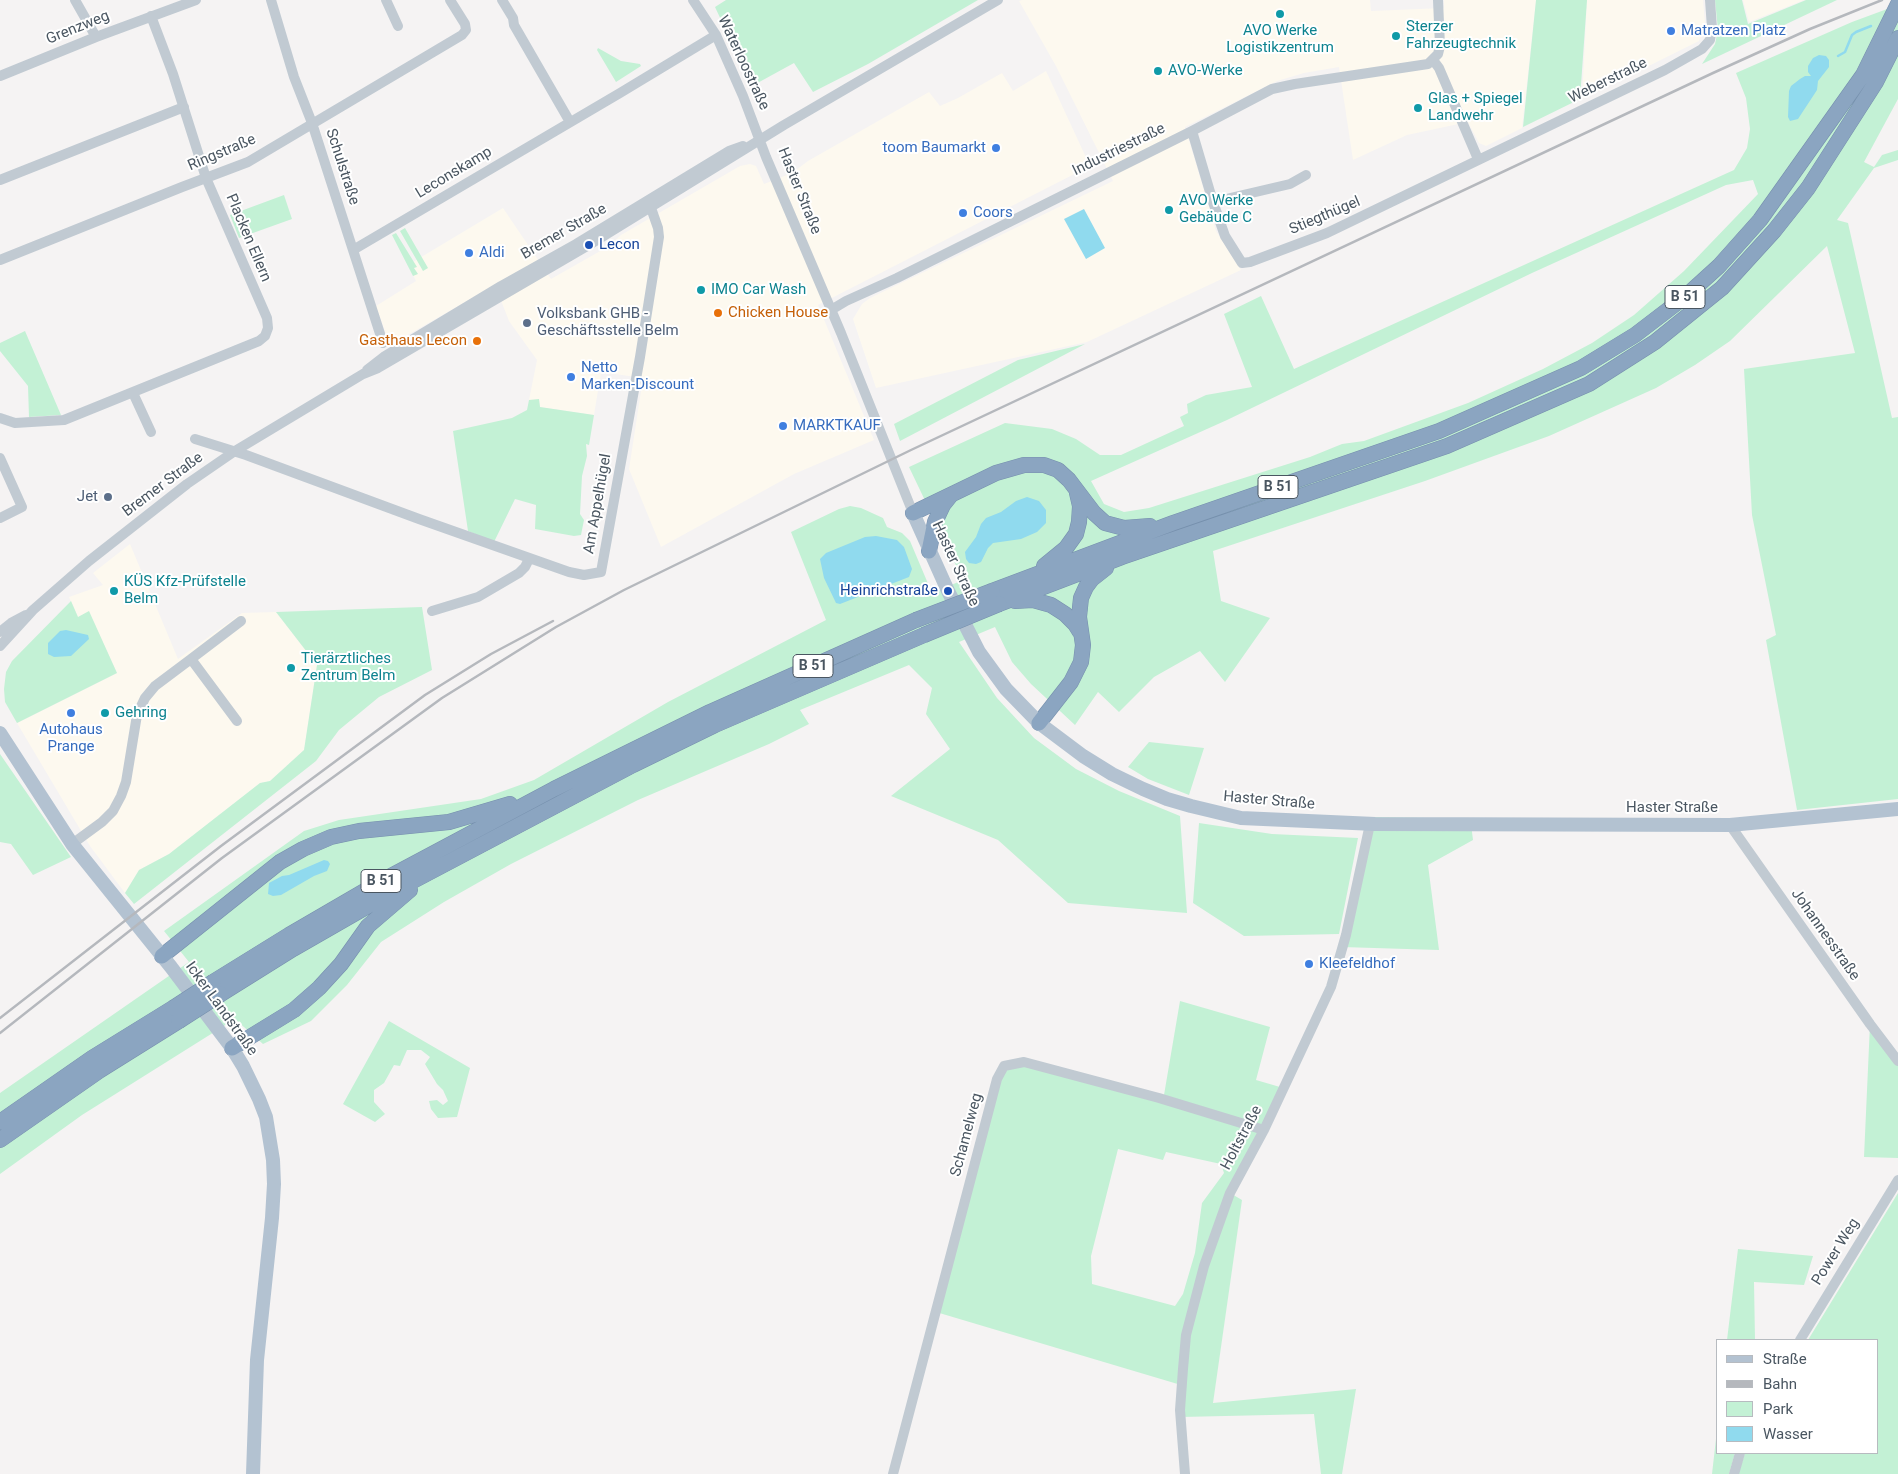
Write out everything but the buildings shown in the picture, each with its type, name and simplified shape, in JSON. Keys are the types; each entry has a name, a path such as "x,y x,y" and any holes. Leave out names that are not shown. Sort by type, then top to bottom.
{"highway":[{"name":"B 51","path":"217,988 293,949 394,891 641,761 716,725 924,635 1035,574 1174,523 1439,431 1581,368 1635,335 1693,290 1719,266 1760,220 1863,76 1898,4"},
{"name":"B 51","path":"0,1140 99,1071 176,1014 217,988 288,935 387,878 554,789 710,712 916,620 1122,557 1447,446 1589,384 1655,342 1722,288 1774,230 1808,188 1876,82 1898,38"},
{"path":"913,512 996,473 1024,465 1044,465 1058,470 1069,480 1094,513 1105,523 1124,528 1174,523"},
{"path":"1035,574 1066,548 1076,534 1080,506 1077,489"},
{"path":"929,551 936,522 943,505 952,494"},
{"path":"1039,723 1071,682 1081,662 1083,645 1079,617 1081,598 1086,587 1099,574 1122,557"},
{"path":"996,597 1033,600 1051,605 1065,614 1075,624 1082,636"},
{"name":"B 51","path":"162,956 280,862 303,849 331,837 359,831 449,822 554,789"},
{"name":"B 51","path":"232,1048 294,1010 320,988 341,964 368,926 426,875"},
{"name":"B 51","path":"0,1122 92,1058 176,1014"}],"main road":[{"name":"Haster Straße","path":"913,512 929,551 979,652 1006,689 1039,723 1083,756 1112,774 1167,799 1242,818 1370,824 1730,824 1898,809"},
{"name":"Icker Landstraße","path":"0,733 72,844 162,956 232,1048 259,1099 270,1136 273,1160 272,1218 257,1360 253,1474"}],"street":[{"path":"75,0 96,37"},
{"name":"Grenzweg","path":"0,76 96,37 196,0"},
{"name":"Schulstraße","path":"271,0 294,77 312,123 383,343"},
{"path":"386,0 398,26"},
{"name":"Ringstraße","path":"0,260 248,162 462,35 466,30 465,24 450,0"},
{"path":"502,0 514,18 514,25 570,122"},
{"name":"Bremer Straße","path":"0,646 33,610 89,561 187,484 235,451 363,374 378,368 601,238 760,140 998,0"},
{"path":"1438,0 1440,46 1434,60 1478,159"},
{"name":"Weberstraße","path":"1478,159 1665,70 1702,49 1710,40 1712,28 1710,0"},
{"name":"Waterloostraße","path":"698,1 716,35 760,140"},
{"name":"Placken Ellern","path":"0,418 15,423 64,420 259,342 265,336 268,328 266,318 206,178 173,74 151,16"},
{"name":"Leconskamp","path":"353,250 716,35"},
{"name":"Industriestraße","path":"831,310 1192,131 1272,89 1418,66 1428,64 1434,60"},
{"path":"0,180 184,107"},
{"name":"Stiegthügel","path":"1192,131 1225,236 1242,263 1250,262 1327,233 1478,159"},
{"name":"Bremer Straße","path":"363,374 374,362 570,248 729,151 760,140"},
{"name":"Haster Straße","path":"760,140 913,512"},
{"path":"1213,202 1290,184 1306,175"},
{"name":"Am Appelhügel","path":"235,451 529,559 584,575 601,572 640,357 659,237 651,208"},
{"path":"133,392 151,432"},
{"path":"195,439 235,451"},
{"path":"0,458 22,507 0,518"},
{"path":"432,611 478,597 519,573 529,559"},
{"path":"0,632 33,610"},
{"path":"72,844 113,811 122,796 137,715 144,698 156,686 240,620"},
{"path":"191,659 237,721"},
{"name":"Holtstraße","path":"1185,1474 1180,1410 1186,1335 1204,1266 1230,1193 1264,1130 1331,987 1346,935 1370,824"},
{"name":"Johannesstraße","path":"1730,824 1898,1061"},
{"name":"Schamelweg","path":"893,1474 997,1079 1004,1066 1024,1062 1159,1098 1264,1130"},
{"name":"Power Weg","path":"1801,1339 1898,1180"},
{"path":"1734,1474 1740,1454"}],"shaded area":[{"path":"1370,0 1371,11 1444,8 1444,0 1536,0 1522,128 1486,146 1479,143 1468,122 1407,135 1353,160 1339,67 1304,73 1277,81 1185,127 1216,231 1241,270 1087,342 876,388 853,319 862,304 870,298 1113,181 1056,66 1019,1"},
{"path":"1587,0 1703,0 1705,24 1699,41 1582,99"},
{"path":"1743,0 1804,0 1749,22"},
{"path":"1046,71 1090,166 818,305 874,440 794,474 661,547 629,469 643,378 601,372 594,415 540,407 539,400 529,400 537,360 509,321 495,285 390,345 376,306 416,281 408,265 503,208 551,279 609,246 621,235 740,166 750,164 756,166 764,184 792,173 808,161 929,92 940,106 1002,73 1013,91"},
{"path":"130,544 178,659 242,613 276,612 317,665 304,750 270,781 260,783 169,854 139,870 125,893 90,846 17,723 117,673 89,612 78,617 69,597 103,585 93,573"}],"green space":[{"path":"726,0 978,0 868,64 813,92 794,63 752,86 715,7"},
{"path":"1536,0 1587,0 1580,99 1523,127"},
{"path":"1715,0 1742,0 1748,24 1806,0 1837,0 1702,64 1715,44 1718,30"},
{"path":"1898,5 1898,99 1864,162 1874,167 1882,155 1898,150 1898,160 1874,168 1837,220 1848,223 1892,418 1898,417 1898,799 1797,810 1766,640 1776,635 1752,515 1744,369 1855,353 1827,246 1730,341 1656,388 1549,436 1425,481 1213,551 1221,601 1270,618 1225,682 1200,651 1154,677 1119,712 1098,692 1075,725 1031,684 1012,662 995,627 959,642 997,698 1034,738 1076,769 1119,791 1180,816 1187,913 1068,903 998,840 891,796 950,749 926,714 932,688 909,665 800,710 809,724 769,744 638,800 511,864 444,902 381,942 347,985 311,1021 263,1044 235,1019 82,1115 0,1174 0,1093 189,962 164,931 304,831 339,820 481,799 534,780 668,702 826,620 791,532 839,509 850,506 861,508 883,518 887,527 902,533 910,541 932,593 963,580 909,467 1005,423 1052,429 1076,439 1100,455 1121,455 1184,426 1180,417 1188,413 1187,404 1206,395 1252,387 1224,314 1261,296 1294,369 1734,170 1747,148 1750,129 1746,98 1736,73 1852,22","holes":["1753,180 1758,194 1684,271 1634,315 1592,343 1543,369 1468,403 1364,441 1342,444 1310,457 1149,508 1124,512 1104,504 1091,481 1227,420 1532,273 1726,185"]},
{"path":"598,48 621,61 640,64 641,66 616,82 597,50"},
{"path":"284,195 292,219 239,238 230,215"},
{"path":"405,228 428,268 423,271 400,231"},
{"path":"396,233 417,267 414,268 418,274 413,276 392,235"},
{"path":"25,331 61,415 29,417 28,386 0,351 0,343"},
{"path":"1085,344 900,441 894,424 1018,360"},
{"path":"539,399 540,407 594,415 589,445 586,444 587,456 582,476 580,514 584,520 581,535 574,536 535,529 536,505 515,499 494,542 468,531 453,431 512,418 527,410 529,400"},
{"path":"71,601 78,617 89,611 117,673 17,723 5,702 6,672 12,661"},
{"path":"422,607 432,670 379,697 339,730 316,761 134,904 125,893 139,870 169,854 260,783 270,781 304,750 317,665 276,612"},
{"path":"1149,742 1204,748 1189,795 1148,779 1128,767"},
{"path":"0,754 71,857 33,875 11,844 0,842"},
{"path":"1371,817 1427,818 1471,824 1473,840 1428,865 1439,950 1342,947"},
{"path":"1199,823 1272,834 1358,838 1339,934 1244,936 1193,903"},
{"path":"1180,1001 1270,1027 1256,1080 1280,1087 1262,1125 1164,1095"},
{"path":"389,1021 470,1068 457,1117 438,1118 431,1109 429,1101 437,1100 443,1105 448,1101 443,1090 437,1084 425,1064 430,1057 421,1050 407,1050 400,1066 394,1065 384,1083 374,1090 374,1102 385,1114 375,1122 343,1104"},
{"path":"1870,1024 1898,1061 1898,1158 1864,1157"},
{"path":"1024,1062 1264,1130 1230,1193 1242,1200 1213,1403 1356,1389 1342,1474 1321,1474 1314,1414 1181,1417 1181,1385 936,1312 1004,1066","holes":["1118,1149 1163,1160 1166,1152 1221,1164 1224,1173 1202,1203 1195,1253 1183,1294 1175,1306 1092,1284 1091,1256"]},
{"path":"1898,1193 1898,1474 1738,1474 1745,1454 1878,1454 1878,1339 1809,1339"},
{"path":"1738,1249 1813,1256 1804,1285 1754,1282 1755,1339 1727,1339"},
{"path":"1716,1439 1716,1454 1735,1454 1729,1474 1712,1474"}],"water":[{"path":"1819,55 1826,56 1829,60 1829,67 1818,81 1817,90 1798,119 1790,121 1788,117 1789,91 1791,86 1805,76 1811,76 1808,72 1808,66 1813,58"},
{"path":"1084,209 1105,248 1086,259 1064,219"},
{"path":"1027,497 1039,501 1046,510 1046,523 1037,532 1021,539 993,543 988,548 981,562 976,564 969,563 965,552 986,518"},
{"path":"876,536 897,540 904,547 912,569 909,577 840,604 836,603 824,578 820,559 826,553 865,537"},
{"path":"66,630 88,635 89,639 71,656 54,657 48,654 48,643 60,631"},
{"path":"324,860 330,864 327,871 314,876 281,895 273,896 268,894 269,883"}],"waterway":[{"path":"1838,56 1845,52 1852,35 1871,26"}],"railway":[{"path":"0,1033 222,858 442,698 556,627 624,590 911,450 1713,73 1810,29 1882,0"},
{"path":"0,1018 221,846 425,695 491,654 553,621"}],"place":[{"name":"AVO Werke Logistikzentrum","path":"1280,14"},
{"name":"Matratzen Platz","path":"1671,31"},
{"name":"Sterzer Fahrzeugtechnik","path":"1396,36"},
{"name":"AVO-Werke","path":"1158,71"},
{"name":"Glas + Spiegel Landwehr","path":"1418,108"},
{"name":"toom Baumarkt","path":"996,148"},
{"name":"AVO Werke Gebäude C","path":"1169,210"},
{"name":"Coors","path":"963,213"},
{"name":"Lecon","path":"589,245"},
{"name":"Aldi","path":"469,253"},
{"name":"IMO Car Wash","path":"701,290"},
{"name":"Chicken House","path":"718,313"},
{"name":"Volksbank GHB - Geschäftsstelle Belm","path":"527,323"},
{"name":"Gasthaus Lecon","path":"477,341"},
{"name":"Netto Marken-Discount","path":"571,377"},
{"name":"MARKTKAUF","path":"783,426"},
{"name":"Jet","path":"108,497"},
{"name":"KÜS Kfz-Prüfstelle Belm","path":"114,591"},
{"name":"Heinrichstraße","path":"948,591"},
{"name":"Tierärztliches Zentrum Belm","path":"291,668"},
{"name":"Autohaus Prange","path":"71,713"},
{"name":"Gehring","path":"105,713"},
{"name":"Kleefeldhof","path":"1309,964"}]}
